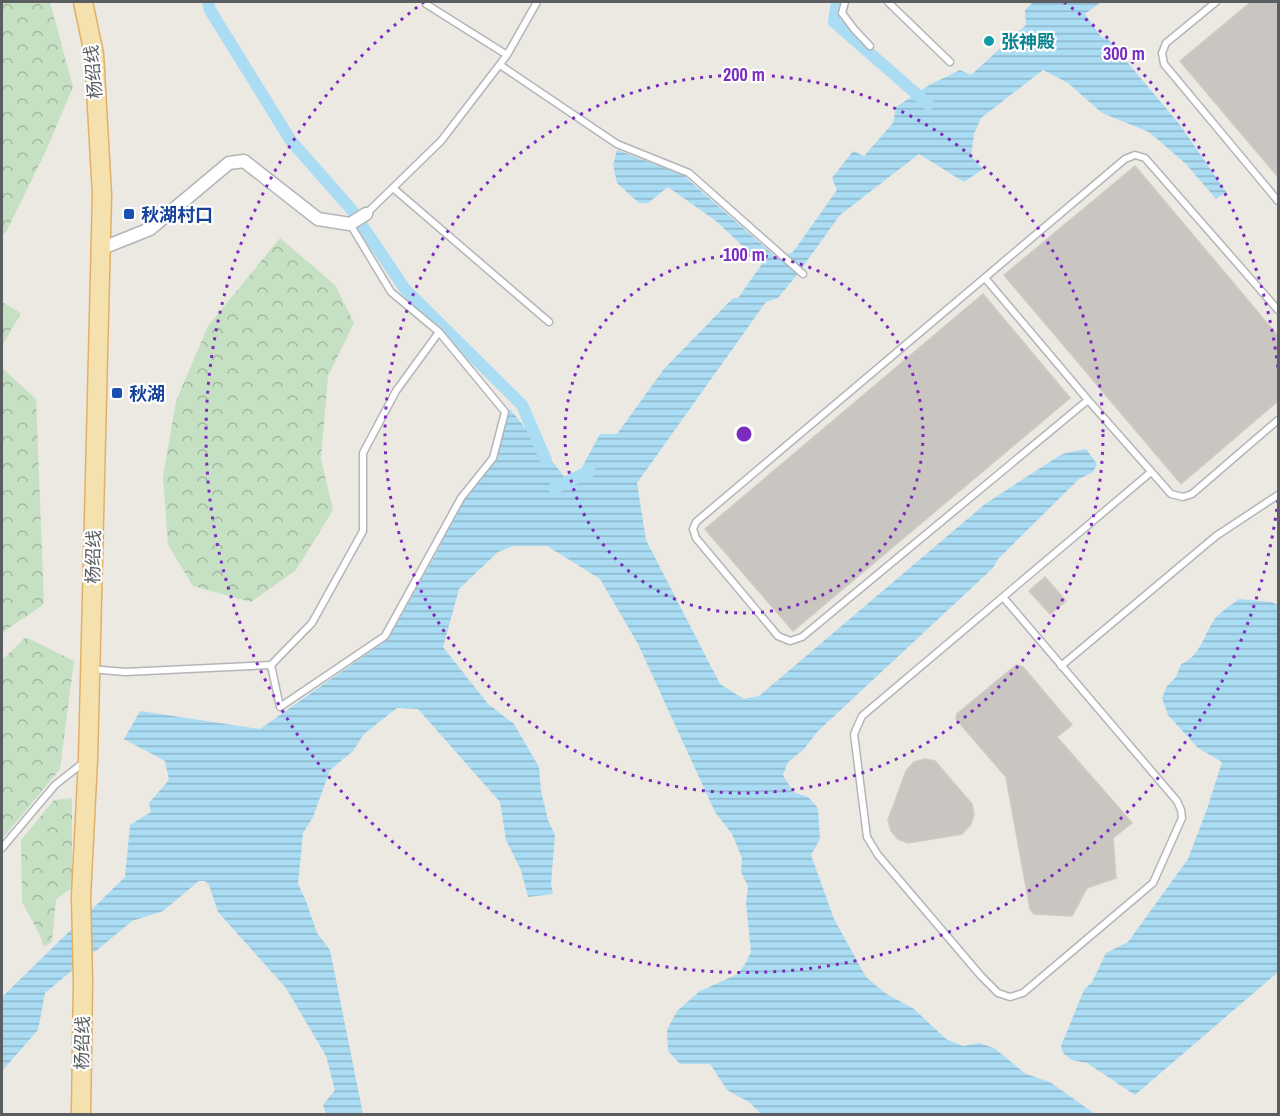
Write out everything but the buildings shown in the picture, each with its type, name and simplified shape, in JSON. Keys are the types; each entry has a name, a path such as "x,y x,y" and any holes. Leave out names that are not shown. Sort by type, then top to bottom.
{"main road":[{"name":"杨绍线","path":"81,1114 83,981 81,897 88,759 102,195 94,54 83,2"}],"street":[{"path":"100,249 150,229 228,163 244,161 318,219 350,224 366,214"}],"lane":[{"path":"366,214 441,141 507,55 537,2"},
{"path":"845,2 842,13 870,46"},
{"path":"888,2 950,62"},
{"path":"1216,2 1166,43 1162,53 1164,64 1278,201"},
{"path":"426,4 507,55"},
{"path":"500,65 616,144 689,173 802,274"},
{"path":"1088,400 802,637 790,642 778,636 770,627 696,538 693,530 696,522 1125,159 1135,155 1145,158 1278,310"},
{"path":"393,188 549,322"},
{"path":"271,665 280,706 385,636 461,498 493,458 505,412 439,332 391,292 350,224"},
{"path":"985,278 1171,494 1183,497 1192,494 1278,420"},
{"path":"90,669 125,672 271,665 312,623 363,531 363,453 396,391 439,332"},
{"path":"1003,597 1177,801 1182,818 1153,883 1023,993 1010,997 998,993 981,976 879,855 867,837 854,734 862,716 1151,472"},
{"path":"1061,666 1216,536 1278,495"},
{"path":"2,848 55,785 88,759"}],"green space":[{"path":"2,2 50,2 73,87 44,155 2,236"},
{"path":"280,238 335,285 354,323 328,376 321,459 333,510 296,570 251,602 193,586 168,545 163,477 176,401 208,326"},
{"path":"2,302 21,313 2,346"},
{"path":"2,368 36,399 44,604 2,633"},
{"path":"26,637 74,661 60,769 2,839 2,660"},
{"path":"72,798 72,888 56,899 52,942 44,947 22,902 21,840 54,800"}],"water":[{"path":"1033,2 1101,2 1085,14 1102,38 1108,39 1180,125 1226,192 1216,199 1186,164 1149,132 1102,113 1068,83 1043,70 981,118 974,134 971,156 983,169 964,182 919,154 840,215 778,298 766,302 637,483 646,540 720,684 744,699 759,696 985,504 1062,454 1086,449 1097,464 1093,472 1079,479 998,559 993,568 817,732 804,749 788,762 783,775 793,792 808,797 818,808 820,839 811,855 834,919 866,977 885,993 914,1009 946,1039 963,1046 979,1043 994,1048 1026,1074 1050,1082 1095,1114 761,1114 749,1102 727,1090 710,1064 680,1064 668,1051 667,1030 677,1011 700,991 738,974 751,952 746,903 748,886 741,872 742,858 732,834 715,812 638,644 600,579 547,546 513,546 498,552 459,589 443,647 488,704 514,724 539,767 541,791 548,820 555,835 551,884 553,894 528,897 521,870 506,840 500,802 418,709 397,708 364,734 353,751 330,770 313,817 303,833 298,884 317,933 330,950 363,1114 326,1114 323,1105 335,1090 326,1056 286,988 218,912 209,885 205,881 199,881 163,911 132,921 45,993 38,1030 2,1071 2,997 125,877 130,825 151,812 149,803 169,780 165,761 124,739 140,711 260,729 388,639 438,550 462,499 496,460 510,409 572,486 600,434 617,434 664,369 733,298 738,298 762,264 716,221 668,187 648,203 639,203 617,183 613,165 617,150 683,175 777,258 793,252 837,190 832,178 853,151 864,156 893,123 896,107 931,84 960,70 971,75 1026,25 1025,10"},
{"path":"1239,599 1272,602 1278,605 1278,972 1135,1095 1087,1063 1072,1060 1063,1053 1061,1046 1084,990 1092,982 1106,953 1128,942 1188,859 1222,762 1198,748 1168,715 1162,698 1167,686 1176,677 1181,664 1197,651 1214,620"}],"waterway":[{"path":"208,2 210,10 291,141 351,209 405,289 522,405 546,460"},
{"path":"837,2 834,22 928,104"},
{"path":"554,488 590,471"}],"place":[{"name":"张神殿","path":"989,41"},
{"name":"秋湖村口","path":"129,214"},
{"name":"秋湖","path":"117,393"}]}
